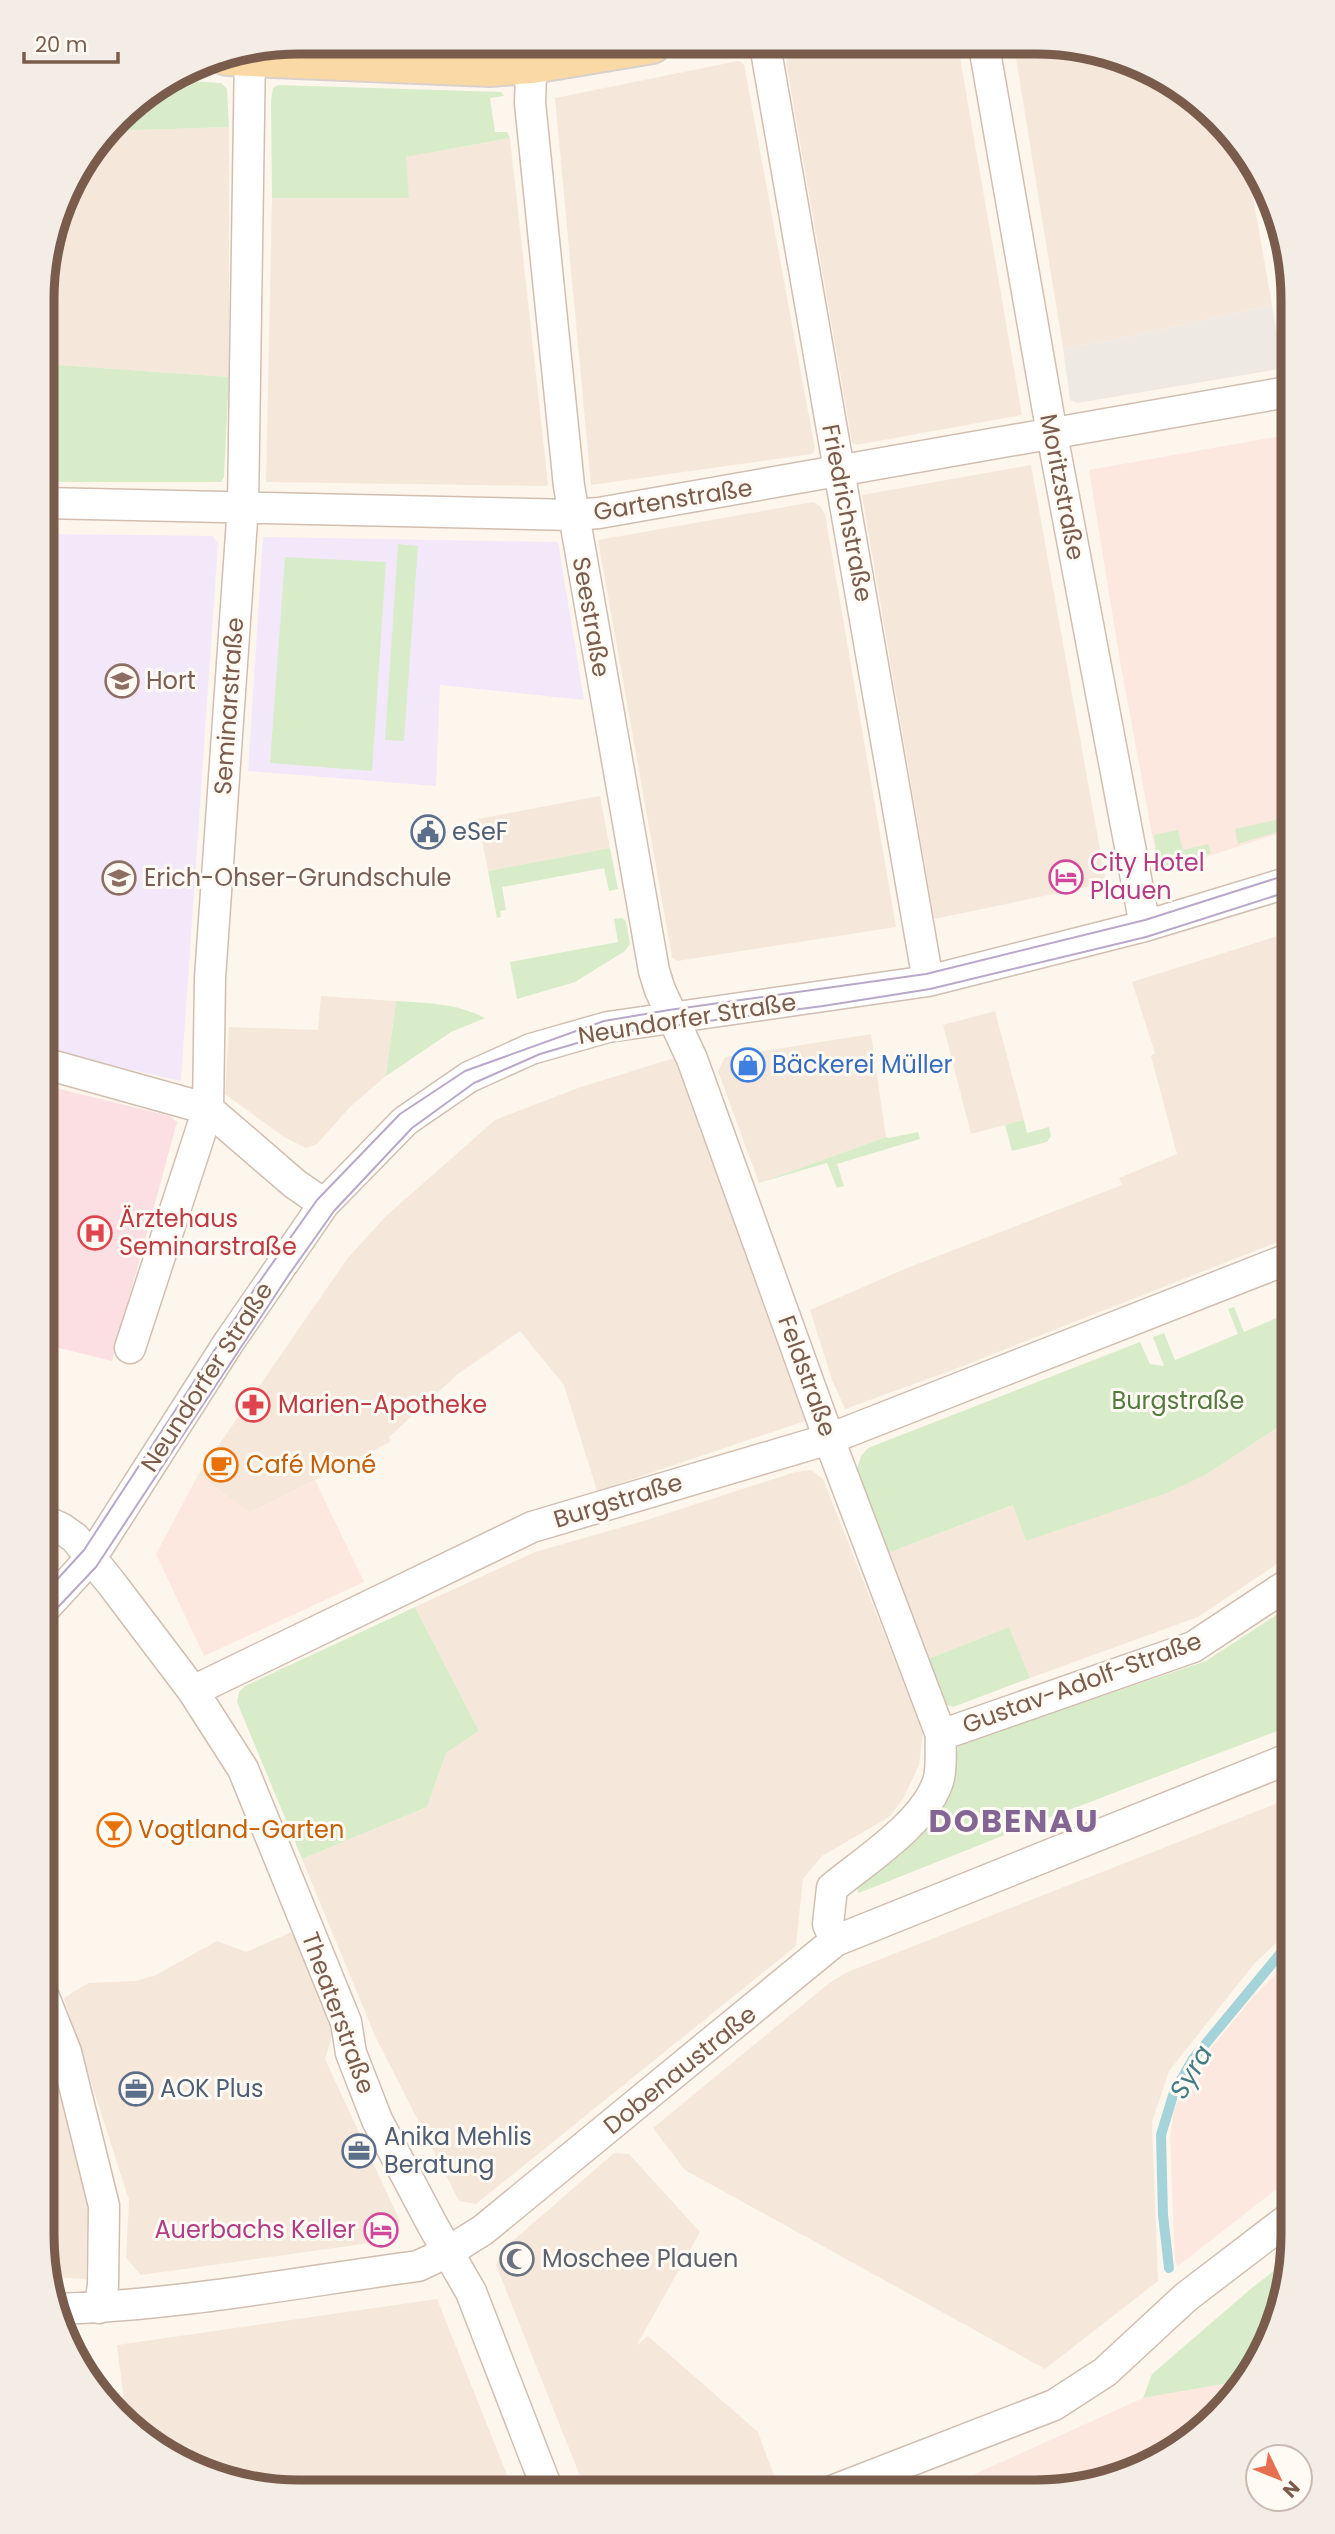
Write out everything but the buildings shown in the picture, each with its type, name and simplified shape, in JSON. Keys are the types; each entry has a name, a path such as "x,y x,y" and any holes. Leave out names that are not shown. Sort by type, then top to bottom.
{"main road":[{"path":"267,56 490,67 530,55"}],"street":[{"name":"Friedrichstraße","path":"767,54 928,981"},
{"name":"Moritzstraße","path":"985,54 1052,434 1145,926"},
{"name":"Seestraße","path":"532,55 530,103 573,515 654,971 673,1017"},
{"name":"Seminarstraße","path":"131,1348 208,1109 209,978 243,506 243,61"},
{"name":"Gartenstraße","path":"54,503 573,515 599,513 1281,393"},
{"name":"Neundorfer Straße","path":"54,1598 91,1558 229,1342 324,1205 405,1121 469,1077 531,1049 608,1027 928,981 1145,926 1281,885"},
{"name":"Feldstraße","path":"673,1017 692,1059 829,1439 941,1735"},
{"path":"54,1066 208,1109 295,1184 324,1205"},
{"name":"Burgstraße","path":"193,1691 532,1527 829,1439 1281,1262"},
{"name":"Theaterstraße","path":"54,1525 75,1538 91,1558 193,1691 243,1769 346,2022 351,2053 377,2120 471,2292 544,2480"},
{"name":"Gustav-Adolf-Straße","path":"941,1735 1193,1647 1280,1589"},
{"path":"835,1941 828,1924 832,1888 915,1820 932,1798 940,1776 941,1735"},
{"name":"Dobenaustraße","path":"66,2309 157,2302 418,2266 448,2252 483,2230 835,1941 1280,1762"},
{"path":"54,2022 66,2052 104,2206 103,2286 99,2308"},
{"path":"860,2480 1054,2405 1105,2372 1186,2297 1280,2225"}],"shaded area":[{"path":"791,54 959,54 1022,415 856,445 852,442 786,61"},
{"path":"1015,54 1067,56 1114,67 1158,87 1185,105 1209,126 1230,150 1250,182 1272,305 1108,341 1063,348"},
{"path":"738,61 744,64 815,449 812,454 591,485 555,98"},
{"path":"229,127 229,377 54,365 56,268 67,221 87,177 122,131"},
{"path":"510,138 548,484 266,482 272,198 409,198 405,157"},
{"path":"1272,305 1281,366 1279,369 1077,403 1070,400 1063,348 1108,341"},
{"path":"1281,436 1281,833 1159,872 1120,661 1089,470"},
{"path":"1031,465 1106,883 934,919 862,495"},
{"path":"813,502 820,506 825,514 896,927 677,961 672,957 598,540"},
{"name":"Erich-Ohser-Grundschule","path":"54,534 213,536 218,543 181,1081 54,1052"},
{"path":"263,537 558,542 584,700 440,685 436,786 248,771"},
{"path":"600,796 610,848 488,871 478,819"},
{"path":"1281,935 1281,1241 950,1371 845,1409 832,1380 810,1310 907,1268 1122,1185 1119,1178 1177,1154 1151,1056 1155,1053 1132,982"},
{"path":"321,996 396,1001 386,1076 350,1107 317,1144 306,1148 284,1137 225,1094 229,1027 318,1030"},
{"path":"995,1011 1024,1120 971,1134 943,1025"},
{"path":"871,1034 886,1137 759,1183 718,1071 725,1057"},
{"path":"674,1058 805,1421 597,1491 564,1385 520,1331 458,1374 389,1437 390,1442 250,1513 198,1475 347,1259 385,1217 495,1120 578,1088"},
{"name":"Ärztehaus Seminarstraße","path":"54,1088 170,1116 177,1122 112,1361 54,1347"},
{"path":"1280,1425 1280,1562 1198,1617 1030,1678 1009,1627 928,1659 888,1553 1014,1505 1026,1541 1207,1474"},
{"path":"811,1470 823,1479 923,1732 919,1765 903,1799 889,1817 822,1856 803,1879 796,1946 476,2204 459,2201 375,2036 302,1859 427,1807 446,1753 479,1731 415,1607 535,1552 647,1520 795,1472"},
{"path":"198,1475 250,1513 315,1480 364,1582 204,1656 156,1554"},
{"path":"1280,1802 1280,1941 1254,1964 1169,2071 1152,2122 1158,2281 1045,2369 685,2170 653,2128 828,1984 845,1973"},
{"path":"294,1931 334,2030 325,2059 400,2221 391,2240 141,2275 126,2258 129,2200 64,1998 88,1983 135,1981 154,1976 217,1941 246,1952"},
{"path":"1280,1970 1280,2186 1178,2266 1175,2261 1170,2137 1174,2110 1189,2075 1253,1997"},
{"path":"61,2082 74,2124 88,2208 86,2279 58,2277 56,2266 54,2083"},
{"path":"614,2153 629,2154 700,2232 637,2345 648,2336 758,2432 775,2479 582,2480 496,2265 501,2251"},
{"path":"437,2299 509,2480 300,2480 268,2478 221,2467 195,2456 190,2447 167,2440 125,2407 117,2345"},
{"path":"1231,2383 1209,2408 1185,2429 1158,2447 1114,2467 1067,2478 966,2480 966,2478 1143,2398"}],"green space":[{"path":"189,81 221,83 227,89 229,127 122,131 150,105"},
{"path":"278,85 501,92 504,96 490,98 495,132 507,132 510,138 406,157 409,198 272,198 271,100 273,88"},
{"path":"54,365 229,377 224,477 221,482 54,482"},
{"path":"398,544 418,546 404,741 385,740"},
{"path":"285,557 386,562 372,771 270,763"},
{"path":"1281,819 1281,831 1238,844 1235,829"},
{"path":"1178,830 1183,850 1208,844 1211,853 1159,869 1154,835"},
{"path":"610,848 618,889 609,891 604,868 502,887 506,910 500,911 501,917 497,918 488,871"},
{"path":"622,918 626,921 630,944 625,951 575,982 517,999 510,962 618,942 614,919"},
{"path":"396,1001 452,1007 485,1018 451,1032 386,1076"},
{"path":"1024,1120 1027,1133 1049,1127 1051,1136 1047,1142 1012,1151 1005,1125"},
{"path":"918,1132 920,1139 837,1164 844,1186 837,1188 827,1163 759,1183 886,1137"},
{"path":"1234,1307 1244,1332 1280,1316 1280,1425 1207,1474 1167,1493 1026,1541 1013,1505 888,1553 857,1469 861,1456 868,1448 1140,1342 1150,1364 1164,1366 1153,1337 1164,1333 1175,1360 1238,1334 1228,1309"},
{"path":"415,1607 479,1731 446,1753 427,1807 302,1859 237,1702 239,1692 245,1686"},
{"path":"1280,1612 1280,1730 859,1893 856,1887 858,1879 906,1847 936,1816 949,1789 959,1744 1206,1661"},
{"path":"1009,1627 1030,1678 953,1707 943,1703 928,1659"},
{"path":"1279,2267 1262,2328 1248,2357 1231,2383 1143,2398 1152,2374"}],"waterway":[{"name":"Syra","path":"1169,2268 1163,2215 1161,2135 1174,2092 1193,2059 1280,1954"}],"tram line":[{"path":"54,1583 84,1550 255,1288 317,1200 400,1114 465,1071 604,1021 926,974 1145,920 1281,877"},
{"path":"54,1611 96,1567 288,1276 334,1211 412,1128 474,1083 540,1054 608,1034 930,989 1146,937 1281,894"}],"place":[{"name":"Hort","path":"122,681"},
{"name":"eSeF","path":"428,832"},
{"name":"City Hotel Plauen","path":"1066,877"},
{"name":"Erich-Ohser-Grundschule","path":"119,878"},
{"name":"Bäckerei Müller","path":"748,1065"},
{"name":"Ärztehaus Seminarstraße","path":"95,1233"},
{"name":"Marien-Apotheke","path":"253,1405"},
{"name":"Café Moné","path":"221,1465"},
{"name":"Vogtland-Garten","path":"114,1830"},
{"name":"AOK Plus","path":"136,2089"},
{"name":"Anika Mehlis Beratung","path":"359,2151"},
{"name":"Auerbachs Keller","path":"381,2230"},
{"name":"Moschee Plauen","path":"517,2259"}],"district":[{"name":"DOBENAU","path":"1014,1821"}]}
